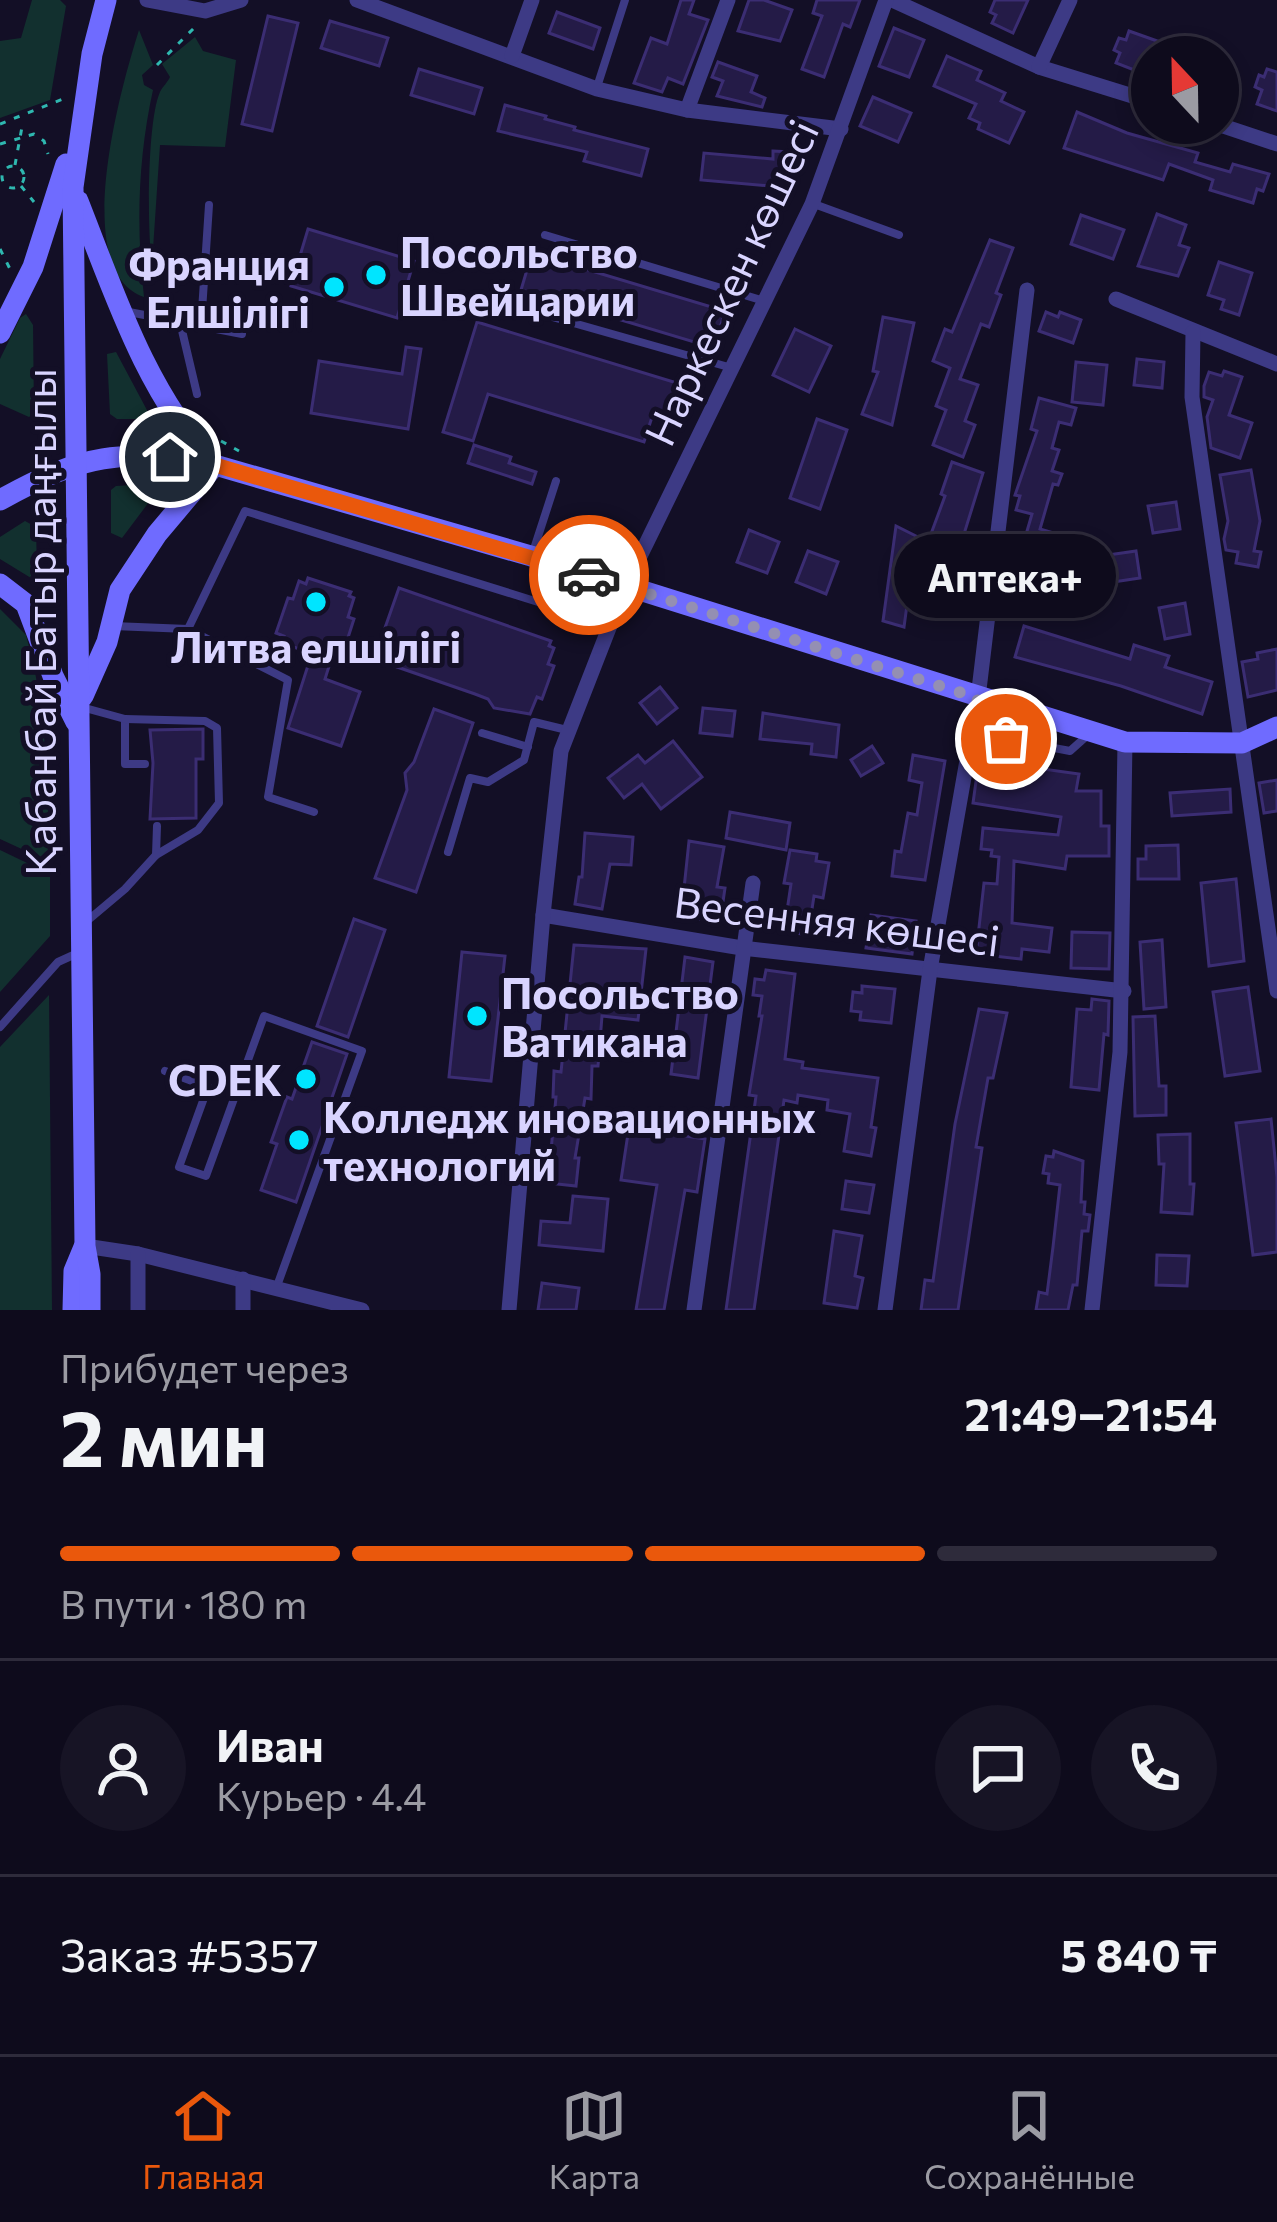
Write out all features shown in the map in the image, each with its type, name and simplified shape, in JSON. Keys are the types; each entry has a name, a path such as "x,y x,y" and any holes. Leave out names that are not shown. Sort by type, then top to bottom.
{"main road":[{"name":"Қабанбай Батыр даңғылы","path":"90,1310 81,951 74,103 106,0"},
{"path":"0,333 33,267 74,103"},
{"path":"73,187 121,311 179,419 215,465"},
{"path":"0,500 77,462 140,455 215,465 531,556 1125,742 1242,743 1277,727"},
{"path":"79,717 120,590 157,534 215,465"},
{"path":"0,584 26,604 53,676 79,717"},
{"name":"Қабанбай Батыр даңғылы","path":"73,1310 74,1271 85,1246"}],"street":[{"path":"147,0 205,11 241,0"},
{"path":"357,0 597,89 687,110 841,129"},
{"path":"512,56 532,0"},
{"path":"687,110 728,0"},
{"path":"889,0 1039,67 1131,95"},
{"name":"Наркескен көшесі","path":"509,1310 561,751 625,587 812,204 889,0"},
{"path":"1039,67 1070,0"},
{"path":"1239,131 1277,144"},
{"path":"885,1310 930,970 978,698 1027,290"},
{"path":"1116,299 1277,364"},
{"path":"1193,332 1192,398 1277,991"},
{"path":"1092,1310 1124,991 1125,742"},
{"path":"694,1310 753,883"},
{"name":"Весенняя көшесі","path":"543,915 742,948 1124,991"},
{"path":"85,1246 138,1254 362,1310"},
{"path":"138,1254 138,1310"},
{"path":"243,1279 243,1310"}],"lane":[{"path":"597,89 626,0"},
{"path":"812,204 899,235"},
{"path":"200,326 209,205"},
{"path":"545,235 765,302"},
{"path":"517,307 733,368"},
{"path":"121,311 242,334"},
{"path":"180,322 197,394"},
{"path":"531,556 556,481"},
{"path":"188,629 245,512 538,602"},
{"path":"111,626 188,629 288,680 268,797 314,812"},
{"path":"79,717 205,721 217,728 219,803 198,830 156,855 81,926"},
{"path":"125,719 125,764 145,764"},
{"path":"448,852 470,778 488,782 524,760 534,722 569,730"},
{"path":"973,733 1070,751 1091,732"},
{"path":"482,733 528,747"},
{"path":"156,855 157,826"},
{"path":"0,1028 58,962 81,951"},
{"path":"165,1071 208,1087 179,1167 206,1177 264,1016 362,1051 277,1288"}],"path":[{"path":"157,65 194,32 205,11"},
{"path":"0,124 74,103"},
{"path":"14,166 22,127"},
{"path":"0,144 34,134 44,141 48,154"},
{"path":"14,166 5,169 1,180 11,188 20,185"},
{"path":"14,166 23,173 20,185"},
{"path":"20,185 38,207"},
{"path":"0,249 11,272"}],"green space":[{"path":"32,0 60,0 66,6 50,100 0,118 0,41 21,38"},
{"path":"139,30 153,65 142,75 144,85 153,90 140,193 144,297 121,280 109,252 105,215 113,131"},
{"path":"195,37 203,51 236,60 225,147 160,145 152,264 150,151 156,106 170,77 162,64"},
{"path":"26,314 33,325 34,413 29,417 0,404 0,359"},
{"path":"116,352 148,412 146,419 117,419 110,414 107,354"},
{"path":"148,484 155,494 122,538 111,533 111,490"},
{"path":"25,521 36,527 37,573 31,578 0,559 0,537"},
{"path":"0,609 26,635 34,666 43,719 52,863 0,839"},
{"path":"0,850 50,874 50,936 0,992"},
{"path":"49,995 52,1310 0,1310 0,1047"}],"building":[{"path":"681,0 694,0 689,14 708,20 683,84 668,78 662,92 634,83 651,38 667,44"},
{"path":"749,0 792,10 780,41 738,31"},
{"path":"817,0 860,0 850,27 843,24 824,77 802,69 822,16 813,13"},
{"path":"995,0 1028,0 1013,33 992,23"},
{"path":"557,12 600,28 593,49 549,33"},
{"path":"268,16 298,23 272,131 242,124"},
{"path":"330,21 388,38 379,66 321,48"},
{"path":"894,28 924,40 909,77 879,66"},
{"path":"1129,31 1143,36 1131,36 1131,69 1116,63 1119,38 1126,40"},
{"path":"947,56 981,71 977,80 1005,93 1001,101 1024,112 1009,143 978,129 980,123 969,118 976,104 934,86"},
{"path":"718,62 757,76 751,92 765,98 762,107 717,96 723,81 712,77"},
{"path":"419,69 482,88 474,114 411,95"},
{"path":"1267,69 1277,72 1277,111 1257,104 1262,90 1255,87"},
{"path":"873,97 911,113 898,142 860,126"},
{"path":"505,105 546,116 574,130 648,149 641,176 584,161 587,152 498,131"},
{"path":"1077,112 1131,134 1131,144 1166,144 1198,153 1195,162 1230,172 1233,164 1269,174 1253,203 1210,190 1213,180 1169,164 1163,180 1064,148"},
{"path":"773,151 790,152 787,195 770,193 771,186 701,180 704,153 773,159"},
{"path":"1157,214 1186,225 1179,245 1189,248 1178,276 1138,266"},
{"path":"1081,215 1124,230 1113,259 1071,244"},
{"path":"308,229 414,261 397,318 291,286"},
{"path":"990,240 1013,248 989,327 981,324 960,379 978,385 965,421 975,425 963,457 933,445 946,410 936,406 950,368 933,361 945,329 952,332"},
{"path":"532,253 725,311 714,348 521,290"},
{"path":"1219,262 1252,273 1239,315 1221,309 1224,300 1208,295"},
{"path":"1046,312 1081,320 1073,343 1039,331"},
{"path":"883,317 914,323 892,425 862,414 878,372 873,371"},
{"path":"477,322 677,383 665,421 652,417 644,442 488,394 473,441 443,432"},
{"path":"795,329 831,346 809,392 773,375"},
{"path":"406,347 421,349 408,429 311,413 319,361 402,374"},
{"path":"1137,359 1164,362 1162,388 1134,385"},
{"path":"1076,362 1107,365 1103,405 1072,402"},
{"path":"1224,371 1242,377 1229,415 1252,423 1240,458 1211,448 1207,417 1213,400 1204,397 1204,386 1209,372 1222,376"},
{"path":"1039,398 1076,408 1071,425 1059,422 1052,448 1059,450 1052,471 1062,474 1058,485 1053,484 1040,529 1057,534 1046,570 1018,562 1032,514 1016,510 1020,496 1015,495 1037,431 1031,429"},
{"path":"817,419 847,430 820,509 790,498"},
{"path":"474,445 511,457 509,463 536,472 532,484 468,463"},
{"path":"952,462 983,473 959,550 970,554 958,586 912,568 904,627 883,621 896,526 928,542"},
{"path":"1251,470 1260,521 1254,551 1261,552 1258,567 1236,563 1238,552 1226,550 1224,539 1228,521 1220,475"},
{"path":"1176,502 1180,529 1153,533 1148,506"},
{"path":"749,530 779,542 767,573 737,562"},
{"path":"808,551 838,562 826,594 796,582"},
{"path":"1136,551 1140,578 1113,582 1108,555"},
{"path":"308,578 351,592 354,598 348,617 354,619 344,650 335,647 325,679 360,692 341,746 288,728 312,653 281,643 284,636 276,633 288,598 293,599 299,581 306,584"},
{"path":"399,588 551,641 549,646 554,648 548,664 554,666 542,699 537,697 530,714 494,708 488,699 374,659"},
{"path":"1185,603 1190,634 1165,639 1159,608"},
{"path":"1024,626 1130,659 1134,645 1169,656 1165,667 1212,682 1202,714 1015,657"},
{"path":"1277,649 1277,690 1248,697 1242,662"},
{"path":"660,687 677,708 657,724 640,703"},
{"path":"703,708 735,711 732,736 700,733"},
{"path":"434,709 473,723 416,892 375,878 407,790 405,773 414,762"},
{"path":"763,713 839,725 836,757 811,754 812,744 760,739"},
{"path":"203,729 203,759 196,759 196,818 150,819 150,730"},
{"path":"673,741 702,777 661,809 642,784 624,798 608,778 638,755 645,763"},
{"path":"872,746 883,763 861,776 851,760"},
{"path":"913,755 945,761 925,880 892,876 908,813 917,815 922,783 909,780"},
{"path":"979,760 1079,774 1076,791 1101,791 1101,826 1109,826 1109,856 1067,856 1065,869 1014,861 1012,923 1052,928 1049,952 1022,949 1021,959 976,954 984,883 997,884 999,857 981,849 983,828 1058,835 1061,817 973,803"},
{"path":"1277,780 1277,811 1264,813 1259,783"},
{"path":"1230,789 1231,812 1172,816 1170,793"},
{"path":"730,812 790,823 786,850 726,838"},
{"path":"585,833 633,837 631,865 610,864 602,909 575,904"},
{"path":"689,841 724,847 717,887 725,888 720,922 681,917"},
{"path":"1178,845 1179,879 1138,879 1138,859 1146,859 1146,846"},
{"path":"790,850 817,854 816,861 829,863 823,898 814,896 808,935 784,931"},
{"path":"1236,879 1244,961 1209,966 1201,883"},
{"path":"871,915 916,921 912,954 866,948"},
{"path":"354,919 385,930 348,1037 317,1026"},
{"path":"1072,932 1110,933 1109,969 1071,968"},
{"path":"1162,940 1166,1007 1144,1009 1140,942"},
{"path":"574,945 646,949 638,1020 602,1016 598,1066 592,1066 591,1099 585,1098 575,1158 579,1158 576,1186 548,1183 554,1071 561,1072"},
{"name":"Посольство Ватикана","path":"462,952 505,956 491,1081 449,1077"},
{"path":"685,957 713,962 698,1078 671,1074"},
{"path":"766,970 795,974 785,1059 803,1062 802,1068 878,1078 871,1127 876,1128 871,1156 844,1151 850,1114 827,1110 828,1100 798,1095 797,1103 784,1100 754,1310 726,1310 756,1096 749,1095 762,996 753,995 755,979 764,980"},
{"path":"862,986 895,989 891,1023 860,1020 861,1012 851,1011 853,992 862,993"},
{"path":"1248,987 1260,1071 1225,1076 1213,992"},
{"path":"1092,999 1109,1001 1099,1090 1071,1087 1077,1009 1091,1010"},
{"path":"979,1009 1007,1013 993,1078 988,1078 976,1147 982,1148 958,1310 921,1310 925,1280 933,1281 955,1124"},
{"path":"1155,1016 1159,1086 1166,1086 1166,1115 1135,1116 1133,1017"},
{"path":"312,1042 347,1054 296,1202 261,1190 277,1144 271,1142"},
{"path":"1271,1119 1277,1252 1253,1255 1236,1123"},
{"path":"629,1127 705,1139 697,1192 685,1190 664,1310 636,1310 657,1185 621,1180"},
{"path":"1190,1134 1192,1214 1161,1212 1164,1164 1159,1164 1158,1135"},
{"path":"1054,1151 1083,1161 1081,1202 1085,1202 1084,1214 1090,1215 1088,1231 1082,1231 1077,1285 1073,1285 1068,1310 1036,1310 1039,1292 1047,1294 1053,1247 1060,1185 1048,1183 1049,1174 1043,1173 1046,1156 1053,1157"},
{"path":"846,1181 874,1185 869,1213 842,1209"},
{"path":"573,1196 608,1199 603,1251 539,1245 541,1221 570,1223"},
{"path":"834,1231 862,1236 855,1276 863,1278 857,1308 824,1303"},
{"path":"1157,1255 1189,1256 1187,1286 1156,1285"},
{"path":"542,1283 579,1288 576,1310 538,1310"}],"way so far":[{"path":"589,575 978,698 973,733 1006,739"}],"place":[{"name":"Посольство Швейцарии","path":"376,275"},
{"name":"Франция Елшілігі","path":"334,287"},
{"name":"Литва елшілігі","path":"316,602"},
{"name":"Аптека+","path":"1006,739"},
{"name":"Посольство Ватикана","path":"477,1016"},
{"name":"CDEK","path":"306,1079"},
{"name":"Колледж иновационных технологий","path":"299,1140"}],"route":[{"path":"170,457 215,465 589,575"}]}
